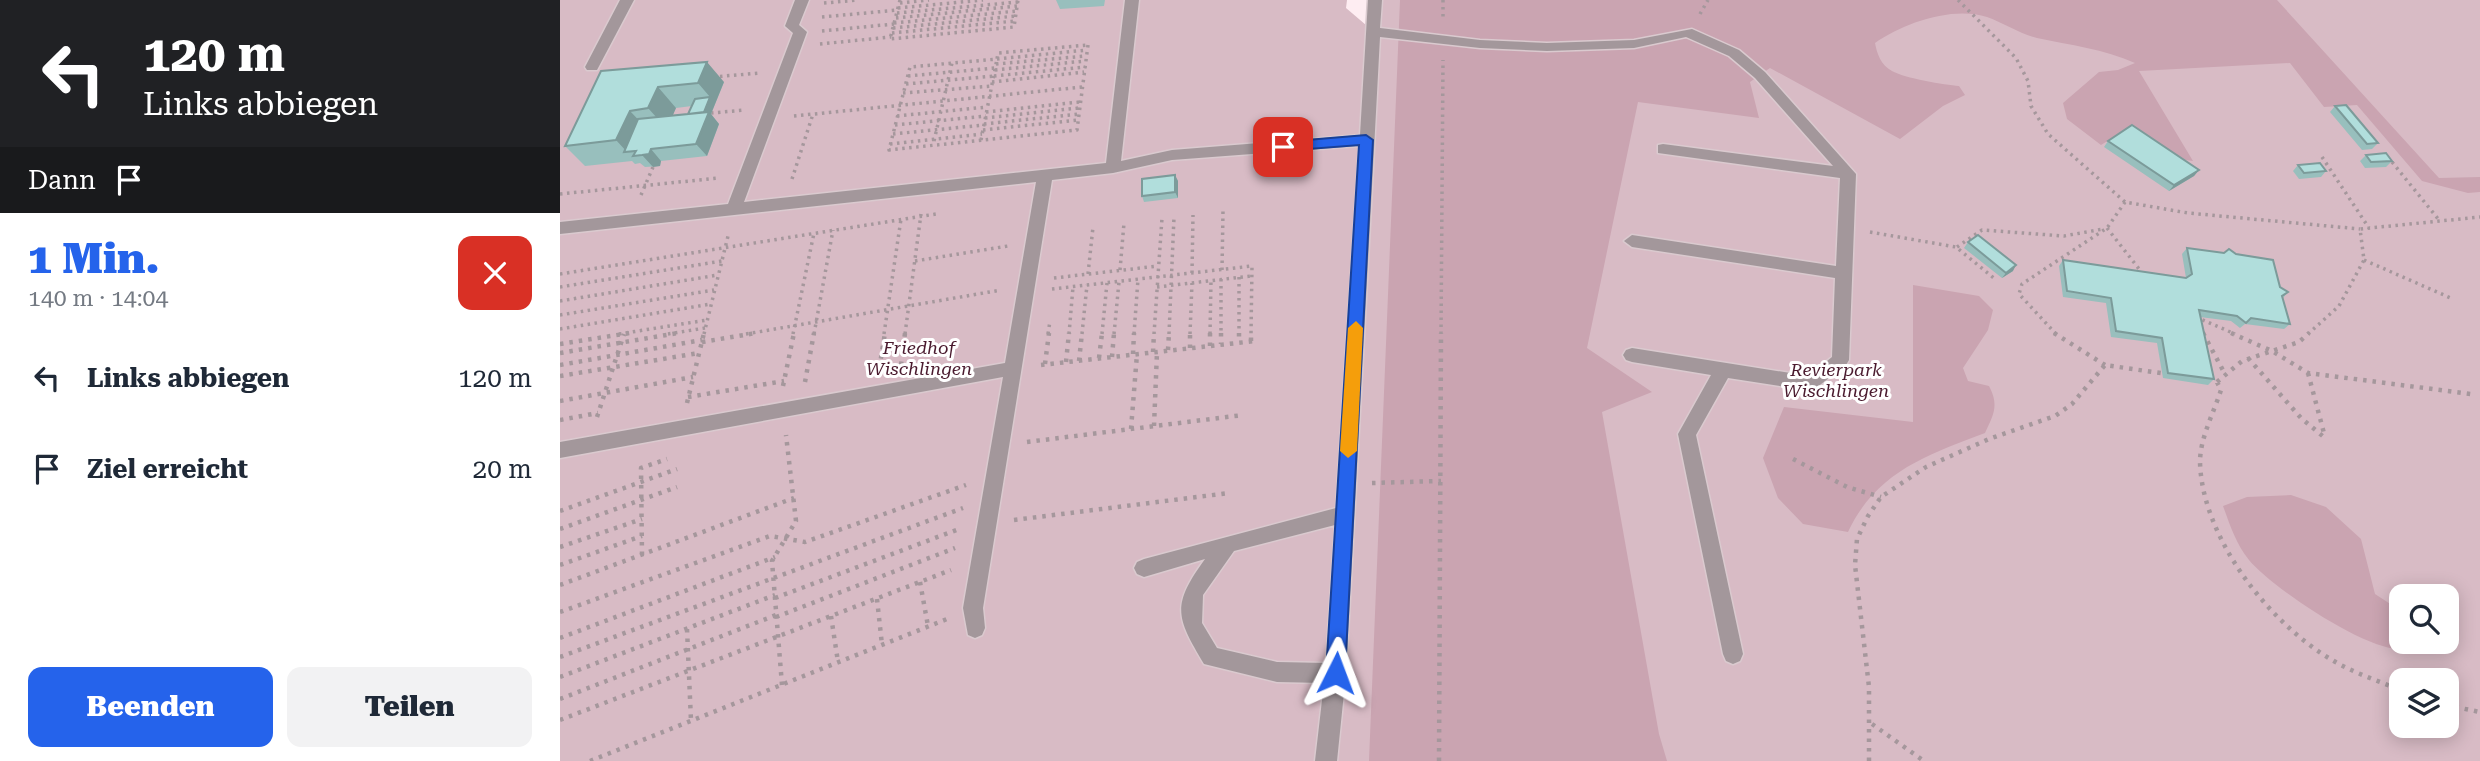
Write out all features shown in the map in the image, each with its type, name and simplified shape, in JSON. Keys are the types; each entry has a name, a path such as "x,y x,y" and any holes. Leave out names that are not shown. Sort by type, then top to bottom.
{"street":[{"path":"592,67 627,0"},
{"path":"1114,168 1132,0"},
{"path":"1326,761 1336,673 1375,0"},
{"path":"734,208 786,70 798,21"},
{"path":"1373,32 1547,47 1634,44 1687,32 1734,53 1760,75 1848,174 1840,360 1812,384 1632,355"},
{"path":"560,228 1114,168 1172,155 1366,140"},
{"path":"1663,149 1848,174"},
{"path":"974,618 1045,176"},
{"path":"1632,241 1844,273"},
{"path":"560,450 1015,368"},
{"path":"1723,370 1686,434 1733,654"},
{"path":"1144,568 1345,514"},
{"path":"1228,544 1193,592 1192,625 1211,657 1277,672 1336,673"}],"path":[{"path":"798,21 858,0"},
{"path":"896,18 929,0"},
{"path":"1958,0 2016,58 2028,81 2031,106 2048,134 2125,202 2188,213 2360,229 2480,217"},
{"path":"798,21 937,17 980,5 1018,5"},
{"path":"937,17 980,5 1018,5"},
{"path":"976,25 980,5"},
{"path":"798,21 937,17 976,25 1014,27 1018,5"},
{"path":"798,21 937,17 976,25 1016,19"},
{"path":"1439,761 1443,39"},
{"path":"908,76 950,72 994,73 1042,63 1088,45 1077,130 889,150 910,67 952,63 994,73"},
{"path":"906,84 994,73 1042,63 1085,61"},
{"path":"903,93 946,89 994,73 1042,63 1085,61"},
{"path":"933,145 952,63"},
{"path":"705,78 786,70"},
{"path":"981,140 994,73"},
{"path":"767,119 1082,87"},
{"path":"895,125 1034,107 1080,105"},
{"path":"897,116 941,112 1033,113 1080,105"},
{"path":"1030,135 1034,107"},
{"path":"785,203 813,114"},
{"path":"890,144 934,139 1032,119 1079,114"},
{"path":"893,134 1078,120"},
{"path":"2322,157 2369,228"},
{"path":"2392,162 2440,221"},
{"path":"645,186 653,167"},
{"path":"560,194 747,175"},
{"path":"2125,202 2107,229 2022,284 2019,294 2035,319 2056,337 2105,365 2179,376"},
{"path":"681,428 734,208"},
{"path":"1222,270 1223,211"},
{"path":"560,274 948,212"},
{"path":"1192,273 1193,215"},
{"path":"898,390 921,216"},
{"path":"1168,350 1174,217"},
{"path":"1154,426 1157,287 1162,218"},
{"path":"867,367 880,365 901,219"},
{"path":"1120,270 1124,223"},
{"path":"1846,227 1956,247 1995,279"},
{"path":"1088,274 1093,228"},
{"path":"1956,247 1982,230 2064,236 2107,229"},
{"path":"2107,229 2147,279"},
{"path":"2217,382 2248,358 2299,342 2339,306 2364,260 2360,229"},
{"path":"787,409 806,377 833,230"},
{"path":"782,685 776,616 775,557 796,521 784,381 814,233"},
{"path":"915,261 1035,241"},
{"path":"2364,260 2453,299"},
{"path":"560,287 722,261"},
{"path":"560,365 1088,274 1158,266"},
{"path":"1015,368 1253,341 1252,266 1054,289 1028,286"},
{"path":"560,301 718,275"},
{"path":"1157,287 1251,276"},
{"path":"1238,277 1239,342"},
{"path":"1131,429 1138,279"},
{"path":"1221,279 1221,345"},
{"path":"1210,346 1211,281"},
{"path":"1112,357 1119,282"},
{"path":"1099,358 1107,283"},
{"path":"1190,348 1192,283"},
{"path":"1079,361 1087,285"},
{"path":"1066,362 1073,287"},
{"path":"1053,302 1054,289"},
{"path":"560,315 714,290"},
{"path":"560,329 711,304"},
{"path":"1045,365 1051,314"},
{"path":"2225,374 2194,316 2272,351 2308,373 2471,394"},
{"path":"560,344 707,320"},
{"path":"560,353 705,328"},
{"path":"588,445 624,334"},
{"path":"560,376 699,353"},
{"path":"2248,358 2301,418 2325,438 2308,373"},
{"path":"1869,761 1871,724 1856,565 1857,539 1881,497 1926,467 1989,439 2055,416 2072,404 2105,365"},
{"path":"806,377 818,375"},
{"path":"560,401 693,377"},
{"path":"2204,380 2217,382"},
{"path":"688,397 784,381"},
{"path":"2217,382 2221,390 2200,460 2210,512 2238,569 2277,618 2320,652 2331,660 2389,686"},
{"path":"560,420 598,413"},
{"path":"1002,445 1243,415"},
{"path":"642,555 641,468 678,455"},
{"path":"1793,459 1847,487 1881,497"},
{"path":"560,511 677,469"},
{"path":"560,612 771,537 805,542 997,474"},
{"path":"1368,483 1441,481"},
{"path":"560,529 677,487"},
{"path":"560,677 775,596 988,526 1229,493"},
{"path":"560,657 993,497"},
{"path":"560,585 794,499"},
{"path":"560,547 642,519"},
{"path":"560,699 776,616 988,526"},
{"path":"560,565 642,536"},
{"path":"560,638 775,557"},
{"path":"560,720 982,558"},
{"path":"920,582 928,626"},
{"path":"877,599 882,645"},
{"path":"831,616 838,662"},
{"path":"590,761 928,626 974,618"},
{"path":"687,629 691,721"},
{"path":"2459,708 2480,712"},
{"path":"1871,724 1924,761"}],"green space":[{"name":"Revierpark Wischlingen","path":"560,0 1347,0 1346,8 1373,31 1375,0 2480,0 2480,761 560,761"}],"shaded area":[{"path":"1400,0 2277,0 2439,178 2480,177 2480,192 2468,193 2422,181 2357,105 2324,107 2290,63 2139,71 2193,161 2170,158 2127,129 2101,145 2067,119 2063,103 2099,72 2118,70 2135,63 2099,51 2031,36 1987,17 1973,14 1929,18 1900,29 1875,43 1880,59 1892,71 1915,79 1959,86 1965,95 1943,106 1900,139 1770,68 1750,82 1759,118 1638,102 1587,348 1652,392 1602,412 1659,734 1667,761 1369,761"},
{"path":"1913,285 1979,296 1993,310 1988,330 1963,368 1968,381 1989,386 1992,393 1993,415 1985,433 1924,458 1888,480 1873,494 1848,532 1803,524 1778,498 1763,458 1784,407 1913,422"},
{"path":"2291,495 2326,507 2361,539 2375,594 2389,603 2389,647 2343,629 2298,601 2260,572 2244,554 2223,506 2247,497"}],"building":[{"path":"707,62 698,83 658,87 648,108 630,111 616,140 565,146 601,71"},
{"path":"710,97 704,112 688,114 695,99"},
{"path":"2346,105 2378,143 2367,144 2335,106"},
{"path":"709,112 696,144 651,149 649,154 633,156 636,151 624,152 638,119"},
{"path":"2132,125 2199,170 2174,185 2108,141"},
{"path":"2386,153 2392,161 2371,162 2366,155"},
{"path":"2320,163 2326,171 2304,173 2298,165"},
{"path":"1175,175 1175,192 1142,196 1142,179"},
{"path":"1978,235 2016,265 2006,273 1968,242"},
{"path":"2187,248 2224,253 2229,249 2236,254 2273,260 2280,287 2288,292 2282,296 2290,324 2251,318 2246,323 2237,316 2199,310 2214,379 2168,373 2162,338 2116,331 2111,298 2067,291 2063,260 2186,278 2192,274"}],"slow traffic":[{"path":"1348,451 1356,328"}],"route":[{"path":"1283,147 1366,140 1336,673"}],"park label":[{"name":"Friedhof Wischlingen","path":"919,358"}]}
